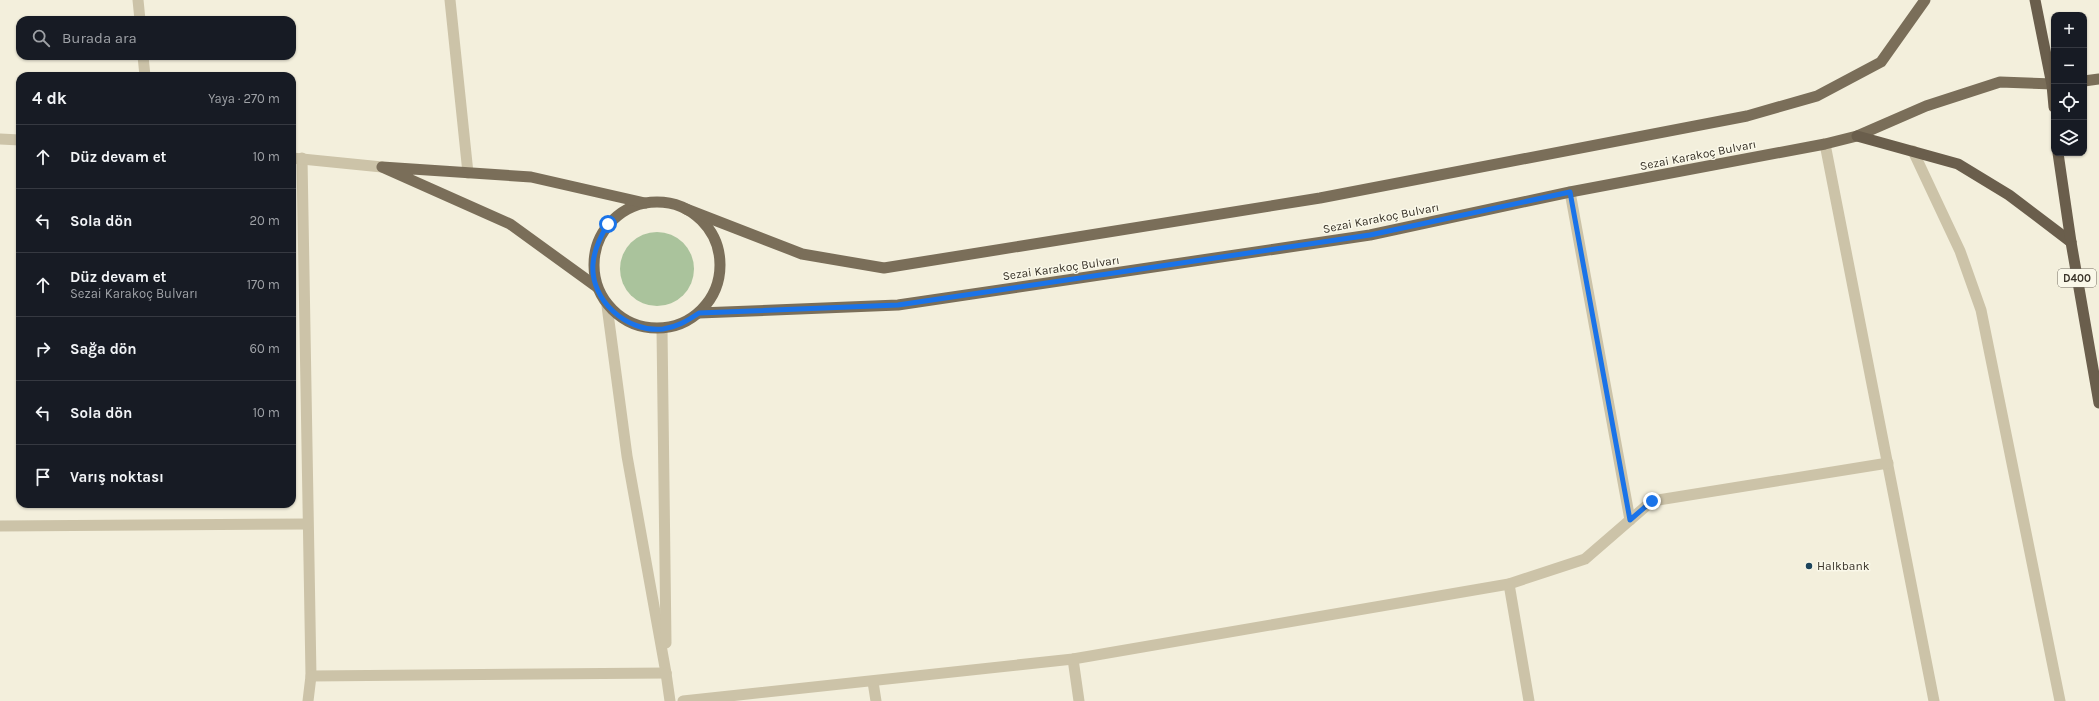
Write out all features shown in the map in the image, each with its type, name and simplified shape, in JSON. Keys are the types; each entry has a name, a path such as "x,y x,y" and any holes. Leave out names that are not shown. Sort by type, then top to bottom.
{"highway":[{"path":"2035,0 2051,75"},
{"path":"1857,136 1958,164 2009,194 2071,242"},
{"name":"D400","path":"2058,156 2071,242 2099,403"}],"main road":[{"path":"382,167 531,177 645,203 666,202 802,254 884,268 1320,198 1747,116 1816,96 1881,62 1925,0"},
{"path":"2087,81 2099,79"},
{"name":"Sezai Karakoç Bulvarı","path":"699,313 898,305 1370,235 1570,192 1826,144 1857,136 1926,106 2000,82 2051,84"},
{"path":"382,167 510,224 597,287"},
{"path":"645,203 624,210 608,224 597,243 593,265 597,287 607,306 623,319 642,328 662,329 682,324 699,313 712,297 719,278 720,258 714,238 702,221 686,209"}],"street":[{"path":"138,0 140,16"},
{"path":"450,0 468,173"},
{"path":"143,60 145,72"},
{"path":"0,139 16,140"},
{"path":"1826,144 1934,701"},
{"path":"1913,151 1960,251 1981,310 2060,701"},
{"path":"308,701 311,676 297,158 382,167"},
{"path":"1570,192 1630,520"},
{"path":"607,306 627,456 670,701"},
{"path":"662,329 666,673"},
{"path":"683,701 873,682 1073,659 1509,584 1585,559 1652,501 1888,463"},
{"path":"0,526 307,524"},
{"path":"1509,584 1529,701"},
{"path":"1073,659 1079,701"},
{"path":"311,676 666,673"},
{"path":"873,682 876,701"}],"green space":[{"path":"657,232 678,238 688,248 694,269 688,290 678,300 657,306 636,300 626,290 620,269 626,248 636,238"}],"place":[{"name":"Halkbank","path":"1809,566"}],"route":[{"path":"608,224 597,243 593,265 597,287 607,306 623,319 642,328 662,329 682,324 699,313 898,305 1370,235 1570,192 1630,520 1652,501"}]}
